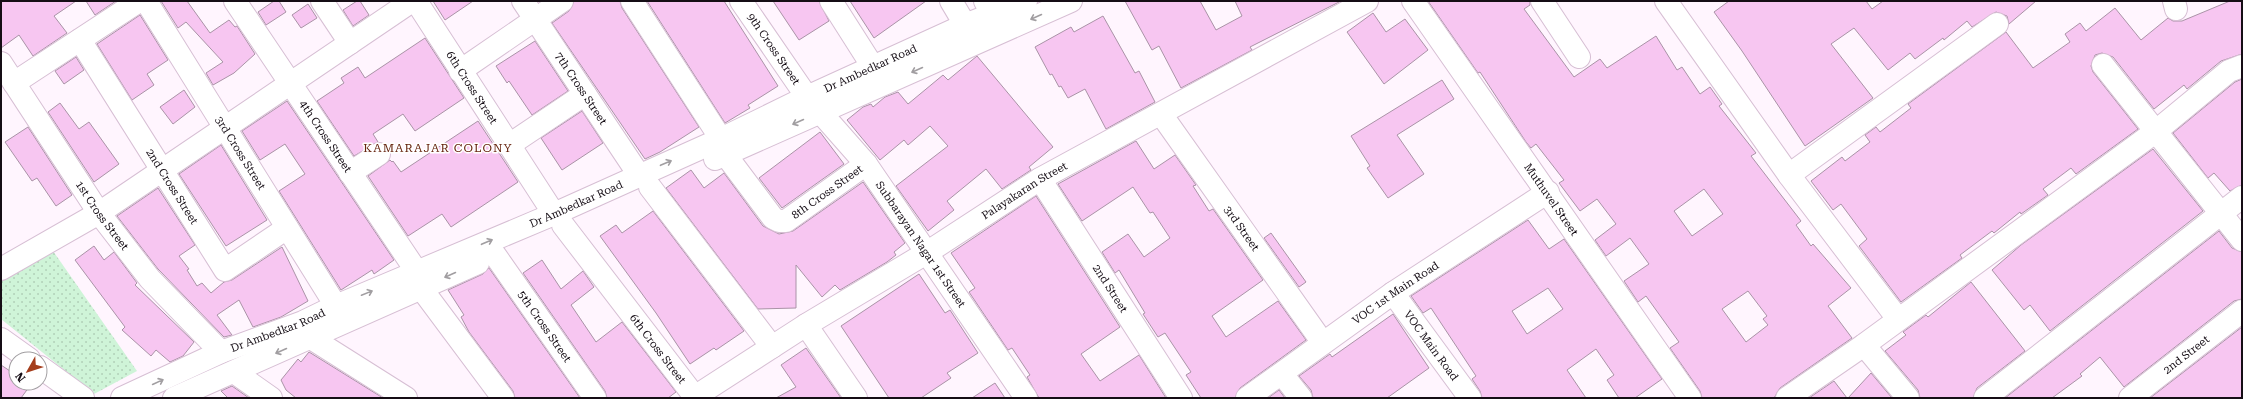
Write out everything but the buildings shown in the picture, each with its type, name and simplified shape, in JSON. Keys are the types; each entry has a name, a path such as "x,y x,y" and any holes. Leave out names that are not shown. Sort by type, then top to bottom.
{"street":[{"path":"14,83 139,1"},
{"name":"3rd Cross Street","path":"146,1 336,306"},
{"name":"4th Cross Street","path":"235,1 350,173 419,280 503,398"},
{"path":"322,1 350,43"},
{"path":"1,269 99,212 412,1"},
{"name":"6th Cross Street","path":"416,1 460,71 559,220 694,397"},
{"name":"7th Cross Street","path":"523,1 645,181 772,346"},
{"path":"460,71 562,1"},
{"name":"8th Cross Street","path":"632,1 723,147 773,218 779,221 786,221 866,164"},
{"name":"9th Cross Street","path":"741,1 814,105"},
{"path":"831,1 873,67"},
{"path":"951,1 976,44"},
{"name":"Dr Ambedkar Road","path":"814,105 873,67 965,24 988,8 1026,1"},
{"name":"Dr Ambedkar Road","path":"174,398 311,338 419,280 559,220 814,105 976,44 1071,1"},
{"name":"Palayakaran Street","path":"694,397 772,346 928,252 1040,179 1367,1"},
{"name":"Muthuvel Street","path":"1413,1 1548,192 1690,398"},
{"path":"1542,1 1579,57"},
{"path":"1666,1 1789,175 1898,319"},
{"path":"1789,175 1998,24"},
{"name":"2nd Cross Street","path":"80,40 225,270 287,228"},
{"name":"1st Cross Street","path":"1,64 99,212 150,279 222,352"},
{"path":"2104,65 2155,132 2242,240"},
{"path":"1787,398 1864,345 2155,132 2229,71 2242,66"},
{"path":"509,145 585,94"},
{"name":"Subbarayan Nagar 1st Street","path":"814,105 866,164 928,252 1026,398"},
{"name":"3rd Street","path":"1161,114 1322,343"},
{"path":"350,173 378,154"},
{"name":"2nd Street","path":"1040,179 1180,398"},
{"name":"VOC 1st Main Road","path":"1247,398 1393,293 1548,192"},
{"path":"1984,398 2242,197"},
{"name":"Dr Ambedkar Road","path":"122,398 222,352 303,322 336,306 495,255 559,220"},
{"name":"5th Cross Street","path":"495,255 594,398"},
{"name":"VOC Main Road","path":"1393,293 1470,398"},
{"name":"2nd Street","path":"2130,398 2242,311"},
{"path":"806,325 856,398"},
{"path":"311,338 406,398"},
{"path":"1,339 18,351"},
{"path":"1864,345 1908,398"},
{"path":"234,372 271,398"},
{"path":"48,373 83,398"},
{"path":"1282,374 1301,398"}],"green space":[{"path":"53,251 137,371 94,394 48,357 48,351 41,351 1,319 1,280"}],"district":[{"name":"KAMARAJAR COLONY","path":"438,148"}]}
